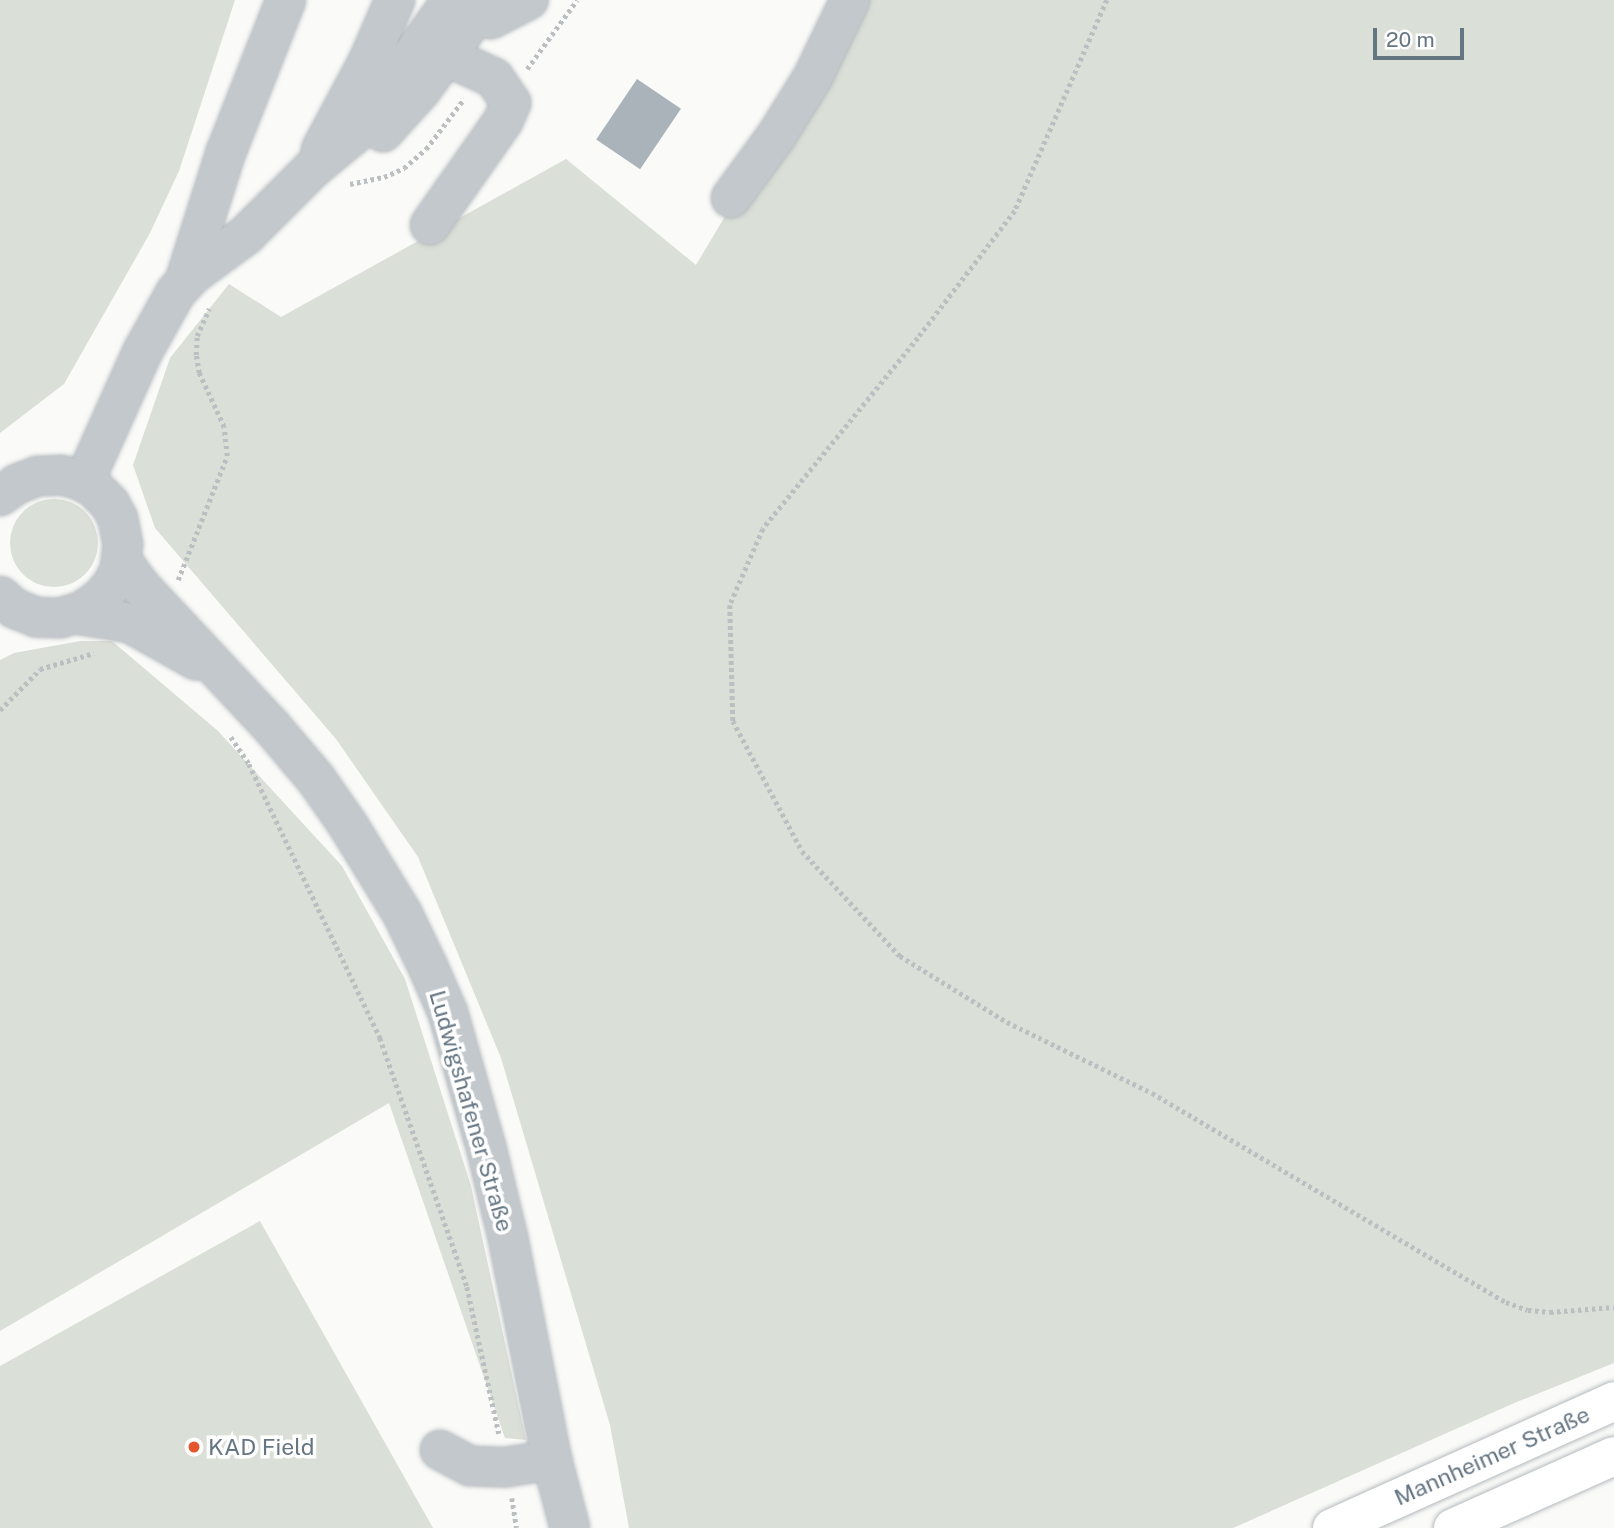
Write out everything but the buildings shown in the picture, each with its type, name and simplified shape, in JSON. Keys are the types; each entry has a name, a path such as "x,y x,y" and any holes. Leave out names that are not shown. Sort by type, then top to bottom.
{"main road":[{"name":"Mannheimer Straße","path":"1332,1528 1614,1401"},
{"path":"1453,1528 1614,1456"}],"street":[{"path":"84,482 143,351 185,281 226,152 286,0"},
{"path":"313,168 333,122 368,62 395,0"},
{"path":"185,281 246,235 313,168 358,131 452,0"},
{"path":"313,168 375,138 402,114 494,6 528,0"},
{"path":"731,198 777,135 813,77 850,0"},
{"path":"421,90 445,83 494,6"},
{"path":"430,225 503,121 511,103 494,78 460,62"},
{"path":"8,485 54,474 84,482 104,498 118,519 123,544 122,561 116,578 102,597 75,614"},
{"name":"Ludwigshafener Straße","path":"122,561 219,673 280,737 348,825 402,913 448,1013 508,1238 552,1461 570,1528"},
{"name":"Ludwigshafener Straße","path":"3,604 44,618 75,614 110,617 130,623 219,673"},
{"path":"440,1450 471,1466 506,1467 552,1461"}],"path":[{"path":"1107,0 1014,211 918,338 763,529 730,604 733,721 802,851 900,956 1007,1022 1152,1093 1506,1302 1528,1310 1550,1312 1614,1307"},
{"path":"175,588 227,456 224,427 199,373 196,355 197,336 212,296 185,281"},
{"path":"0,710 40,669 97,653"},
{"path":"225,727 249,764 380,1038 467,1287 517,1528"}],"shaded area":[{"path":"0,0 235,0 179,171 150,233 64,384 0,433"},
{"path":"854,0 1614,0 1614,1363 1512,1404 1233,1528 629,1528 610,1425 501,1058 418,857 336,739 155,528 133,465 170,358 229,284 281,317 566,159 696,265"},
{"path":"54,499 79,506 91,518 98,543 91,568 79,580 54,587 29,580 17,568 10,543 17,518 29,506"},
{"path":"80,641 112,641 218,731 342,866 405,979 471,1186 526,1440 505,1438 389,1103 0,1331 0,660 14,653"},
{"name":"KAD Field","path":"260,1221 433,1528 0,1528 0,1366"}],"place":[{"name":"KAD Field","path":"194,1447"}]}
